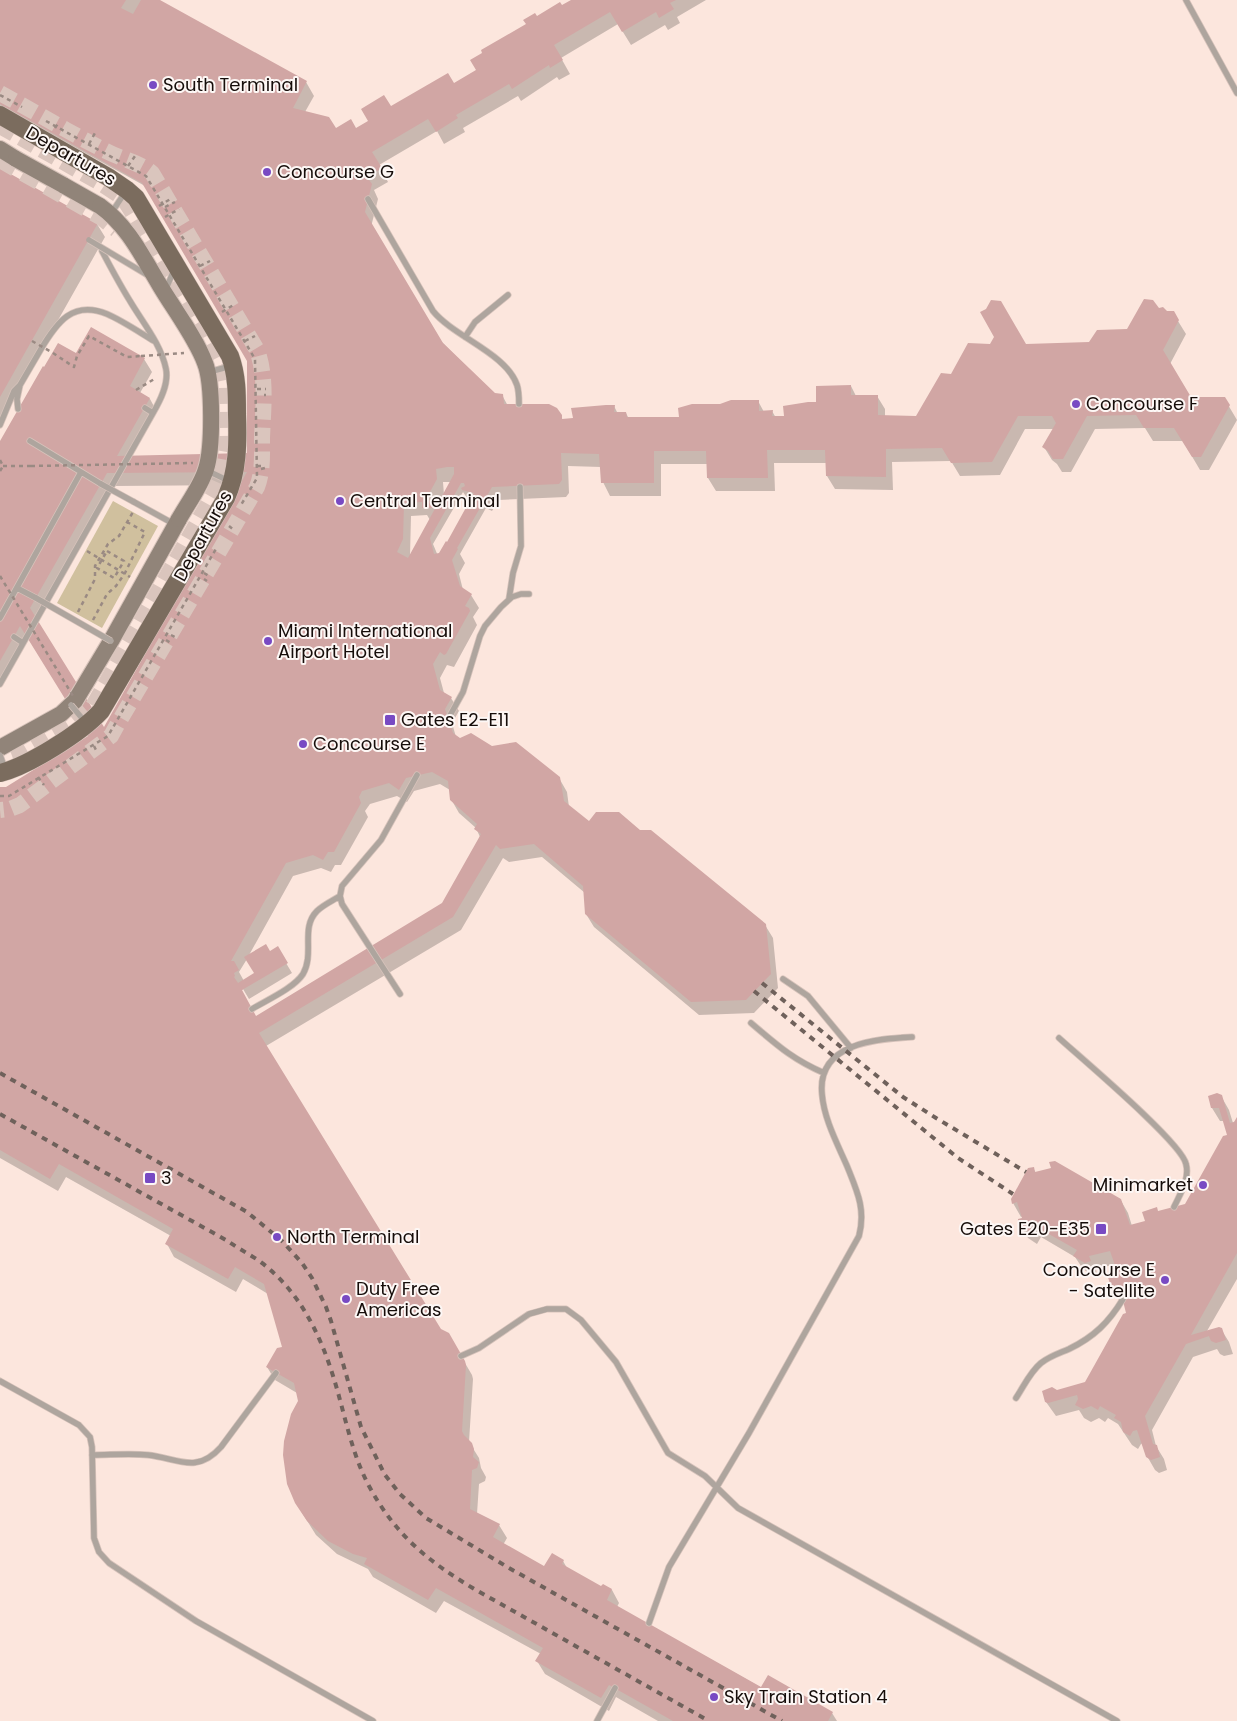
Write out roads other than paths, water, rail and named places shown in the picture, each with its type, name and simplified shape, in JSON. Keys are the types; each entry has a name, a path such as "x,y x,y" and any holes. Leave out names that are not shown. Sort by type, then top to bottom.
{"main road":[{"name":"Departures","path":"0,115 108,177 127,190 141,206 225,346 233,365 237,383 238,448 232,482 226,498 91,729 3,772"},
{"name":"Departures","path":"0,149 111,214 121,224 135,242 201,355 208,372 211,391 209,459 202,466 176,525 83,689 73,703 52,720 0,748"}],"lane":[{"path":"1186,0 1237,93"},
{"path":"111,214 127,190"},
{"path":"368,199 433,311 444,323 498,361 510,372 517,386 519,404"},
{"path":"88,240 161,288 176,265"},
{"path":"0,683 162,394 167,370 156,342 129,300 102,251"},
{"path":"465,337 475,322 508,295"},
{"path":"0,425 14,391 20,385 52,330 71,313 82,310 94,310 108,315 156,342"},
{"path":"208,372 233,365"},
{"path":"18,409 17,399 20,385"},
{"path":"145,408 153,413"},
{"path":"30,442 176,525"},
{"path":"202,466 232,482"},
{"path":"0,618 81,472"},
{"path":"509,599 513,573 521,546 520,486"},
{"path":"17,588 111,641"},
{"path":"448,719 466,686 482,631 489,620 509,599 518,594 529,594"},
{"path":"14,637 23,642"},
{"path":"73,703 91,729"},
{"path":"0,754 3,772"},
{"path":"400,994 342,904 340,896 342,886 381,840 416,775"},
{"path":"252,1009 292,985 301,976 308,964 308,928 310,920 321,908 340,896"},
{"path":"783,979 808,996 851,1048"},
{"path":"751,1023 785,1052 805,1065 824,1073"},
{"path":"649,1624 669,1567 749,1433 854,1246 861,1227 862,1217 858,1195 828,1119 822,1096 824,1073 830,1062 851,1048 867,1042 912,1037"},
{"path":"1059,1038 1153,1124 1183,1155 1187,1166 1187,1173 1183,1188 1174,1207"},
{"path":"1016,1398 1037,1367 1052,1356 1070,1349 1103,1326 1114,1314 1123,1299"},
{"path":"461,1356 479,1348 528,1314 547,1309 566,1309 581,1320 616,1362 668,1453 705,1476 738,1508 1117,1721"},
{"path":"92,1455 148,1454 183,1463 199,1462 211,1456 221,1447 276,1373"},
{"path":"0,1381 83,1428 90,1437 93,1531 96,1545 104,1558 115,1568 196,1621 373,1721"},
{"path":"596,1721 615,1688"}],"tunnel":[{"path":"0,93 93,144 152,173 257,350 262,371 264,394 262,463 257,487 111,736 20,805 0,810"},
{"path":"0,126 102,184 120,196 127,204 201,324 222,365 226,383 227,447 222,475 213,495 93,706 74,722 14,757 0,762"},
{"path":"0,159 102,217 117,229"}],"railway":[{"path":"762,983 903,1097 1026,1172"},
{"path":"754,991 958,1158 1013,1194"},
{"path":"0,1073 247,1212 282,1241 302,1263 312,1278 326,1307 361,1427 385,1475 400,1494 426,1518 509,1568 782,1721"},
{"path":"0,1114 226,1240 258,1260 289,1289 301,1305 320,1341 328,1361 356,1455 369,1486 390,1519 429,1558 476,1590 709,1721"}],"place":[{"name":"South Terminal","path":"153,85"},
{"name":"Concourse G","path":"267,172"},
{"name":"Concourse F","path":"1076,404"},
{"name":"Central Terminal","path":"340,501"},
{"name":"Miami International Airport Hotel","path":"268,641"},
{"name":"Gates E2-E11","path":"390,720"},
{"name":"Concourse E","path":"303,744"},
{"name":"3","path":"150,1178"},
{"name":"Minimarket","path":"1203,1185"},
{"name":"Gates E20-E35","path":"1101,1229"},
{"name":"North Terminal","path":"277,1237"},
{"name":"Concourse E - Satellite","path":"1165,1280"},
{"name":"Duty Free Americas","path":"346,1299"},
{"name":"Sky Train Station 4","path":"714,1697"}]}
